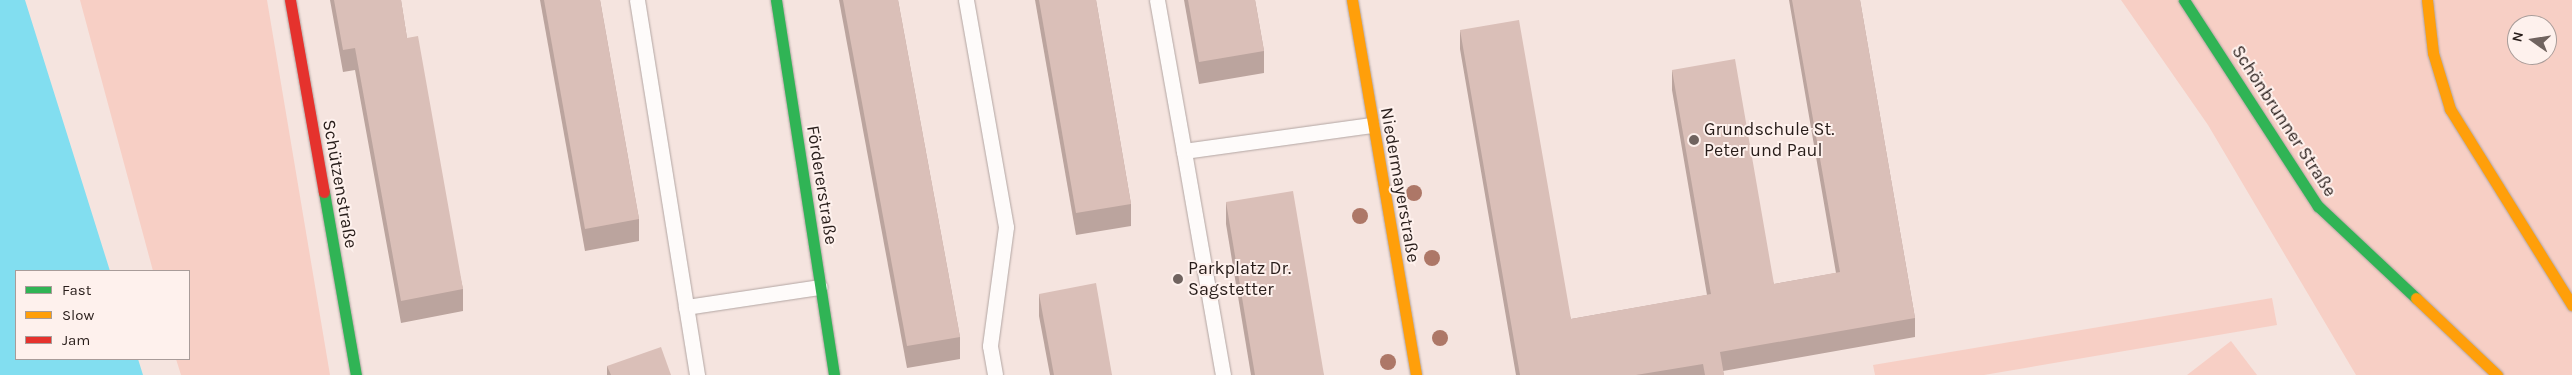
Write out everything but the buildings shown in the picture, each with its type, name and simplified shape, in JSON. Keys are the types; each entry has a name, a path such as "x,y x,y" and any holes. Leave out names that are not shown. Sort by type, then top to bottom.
{"street":[{"name":"Schützenstraße","path":"290,0 356,375"},
{"name":"Fördererstraße","path":"776,0 834,375"},
{"name":"Niedermayerstraße","path":"1352,0 1371,125 1416,375"},
{"name":"Schönbrunner Straße","path":"2184,0 2318,206 2498,375"},
{"path":"2428,0 2434,53 2450,109 2572,305"}],"lane":[{"path":"637,0 697,375"},
{"path":"966,0 1006,228 990,346 995,375"},
{"path":"1157,0 1222,375"},
{"path":"1184,150 1371,125"},
{"path":"686,306 820,287"}],"shaded area":[{"path":"80,0 267,0 330,375 181,375 176,360 190,360 190,270 153,270"},
{"path":"2121,0 2572,0 2572,375 2356,375 2208,125"},
{"path":"2272,298 2277,325 1984,375 1875,375 1873,365"},
{"path":"2231,341 2257,375 2187,375"}],"water":[{"path":"0,0 25,0 110,270 15,270 15,360 138,360 143,375 0,375"}],"traffic: fast":[{"path":"776,0 834,375"},
{"path":"2184,0 2318,206 2416,298"},
{"path":"324,192 356,375"}],"traffic: slow":[{"path":"1352,0 1416,375"},
{"path":"2427,0 2433,53 2450,109 2572,305"},
{"path":"2416,298 2497,375"}],"traffic: jam":[{"path":"290,0 324,192"}],"place":[{"name":"Grundschule St. Peter und Paul","path":"1694,140"},
{"name":"Parkplatz Dr. Sagstetter","path":"1178,279"}]}
